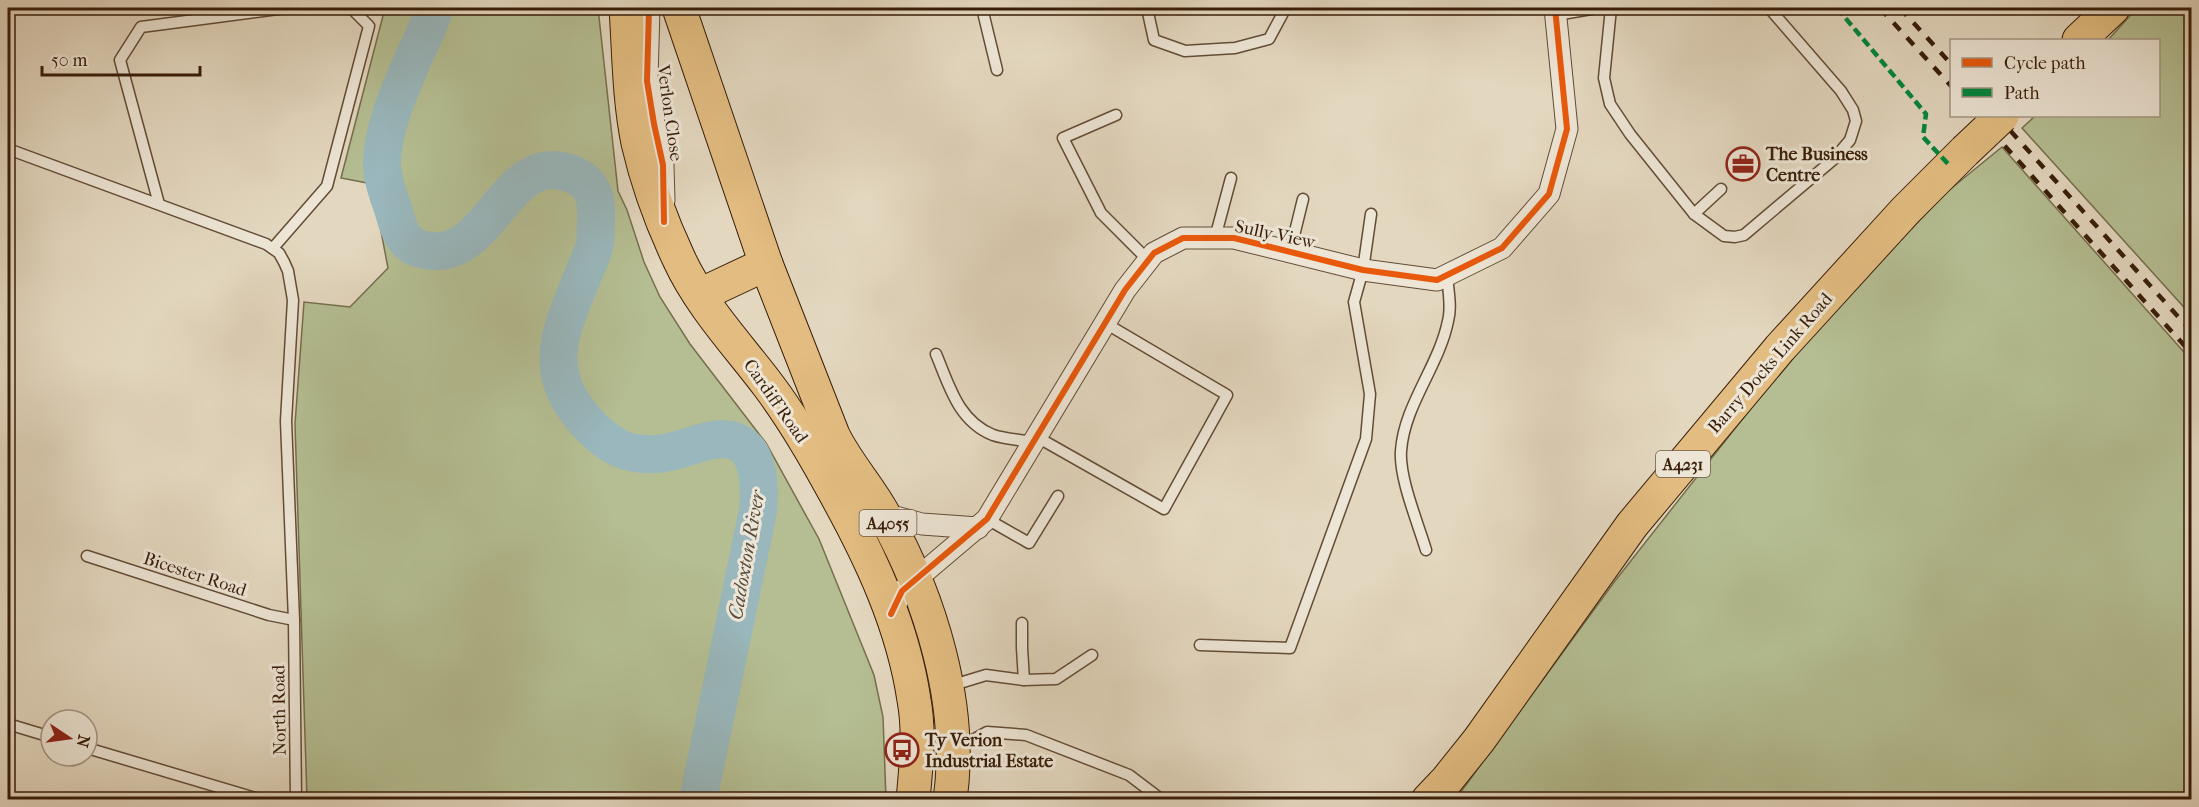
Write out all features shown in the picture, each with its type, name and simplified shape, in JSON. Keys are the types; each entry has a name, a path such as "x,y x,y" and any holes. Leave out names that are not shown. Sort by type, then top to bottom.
{"main road":[{"name":"Cardiff Road","path":"626,8 632,101 639,144 664,222 679,259 700,295 784,407 822,469 865,550 902,643 915,703 916,752 913,800"},
{"path":"2080,39 2113,8"},
{"name":"Cardiff Road","path":"683,11 766,264 833,435 842,453 884,514 916,580 941,660 952,719 954,751 950,800"},
{"name":"Barry Docks Link Road","path":"1428,800 1448,780 1479,740 1632,525 1780,348 1906,210 2001,117"},
{"path":"700,295 766,264"}],"street":[{"name":"Verlon Close","path":"649,8 647,81 663,165 664,222"},
{"name":"Sully View","path":"891,614 902,591 983,524 1125,290 1154,253 1183,238 1234,238 1363,270 1437,280 1502,248 1549,194 1567,129 1555,11"},
{"path":"884,514 922,524 983,524"}],"lane":[{"path":"159,204 120,60 141,27 286,8"},
{"path":"8,149 273,248 327,186 369,26 351,8"},
{"path":"982,8 997,70"},
{"path":"1147,8 1154,40 1185,51 1235,48 1269,39 1283,13 1282,8"},
{"path":"1555,11 1596,8"},
{"path":"1611,8 1604,78 1610,104 1630,134 1694,214 1724,236 1734,237 1744,235 1834,159 1855,131 1856,121 1853,110 1841,91 1769,8"},
{"path":"1116,114 1063,138 1101,213 1148,260"},
{"path":"1215,238 1231,178"},
{"path":"1694,214 1721,189"},
{"path":"1290,252 1303,199"},
{"path":"1200,645 1290,648 1366,439 1370,394 1354,302 1363,270 1371,214"},
{"name":"North Road","path":"273,248 279,253 288,271 293,300 286,421 294,620 296,800"},
{"path":"1426,550 1403,473 1401,453 1407,424 1445,336 1449,318 1447,275"},
{"path":"936,354 958,404 967,417 980,429 995,436 1035,440 1164,509 1227,395 1105,323"},
{"path":"983,524 1029,543 1058,496"},
{"name":"Bicester Road","path":"87,556 269,615 294,620"},
{"path":"1022,622 1024,680"},
{"path":"946,686 986,675 1024,680 1056,679 1092,655"},
{"path":"8,724 39,733"},
{"path":"954,751 987,732 1026,735 1128,775 1162,800"},
{"path":"99,752 262,800"}],"green space":[{"path":"385,8 598,8 618,191 627,210 644,262 660,297 690,344 766,443 819,539 874,675 883,717 886,799 307,799 295,424 304,302 350,307 388,268 372,184 341,178"},
{"path":"2137,8 2191,8 2191,315 2022,128 2034,117 2160,117 2160,39 2109,39"},
{"path":"2002,147 2191,360 2191,799 1455,800 1615,581 1755,403 1839,304 1948,191"}],"waterway":[{"name":"Cadoxton River","path":"434,8 394,106 383,148 384,180 405,239 413,246 427,250 441,251 459,245 475,234 516,187 531,176 549,170 579,177 593,194 596,223 594,249 565,321 558,354 559,371 564,389 574,406 597,433 624,450 641,454 663,453 725,439 737,442 747,449 753,458 757,470 758,511 698,800"}],"railway":[{"path":"1880,8 1950,85"},
{"path":"1900,8 1950,63"},
{"path":"1979,117 2192,354"},
{"path":"1998,117 2192,332"}],"marked path":[{"path":"1837,8 1926,114 1923,137 1950,166"}],"cycle path":[{"path":"649,8 647,81 663,165 664,222"},
{"path":"891,614 902,591 987,519 1125,290 1154,253 1183,238 1234,238 1363,270 1437,280 1502,248 1549,194 1567,129 1555,8"}],"place":[{"name":"The Business Centre","path":"1743,164"},
{"name":"Ty Verion Industrial Estate","path":"902,750"}]}
